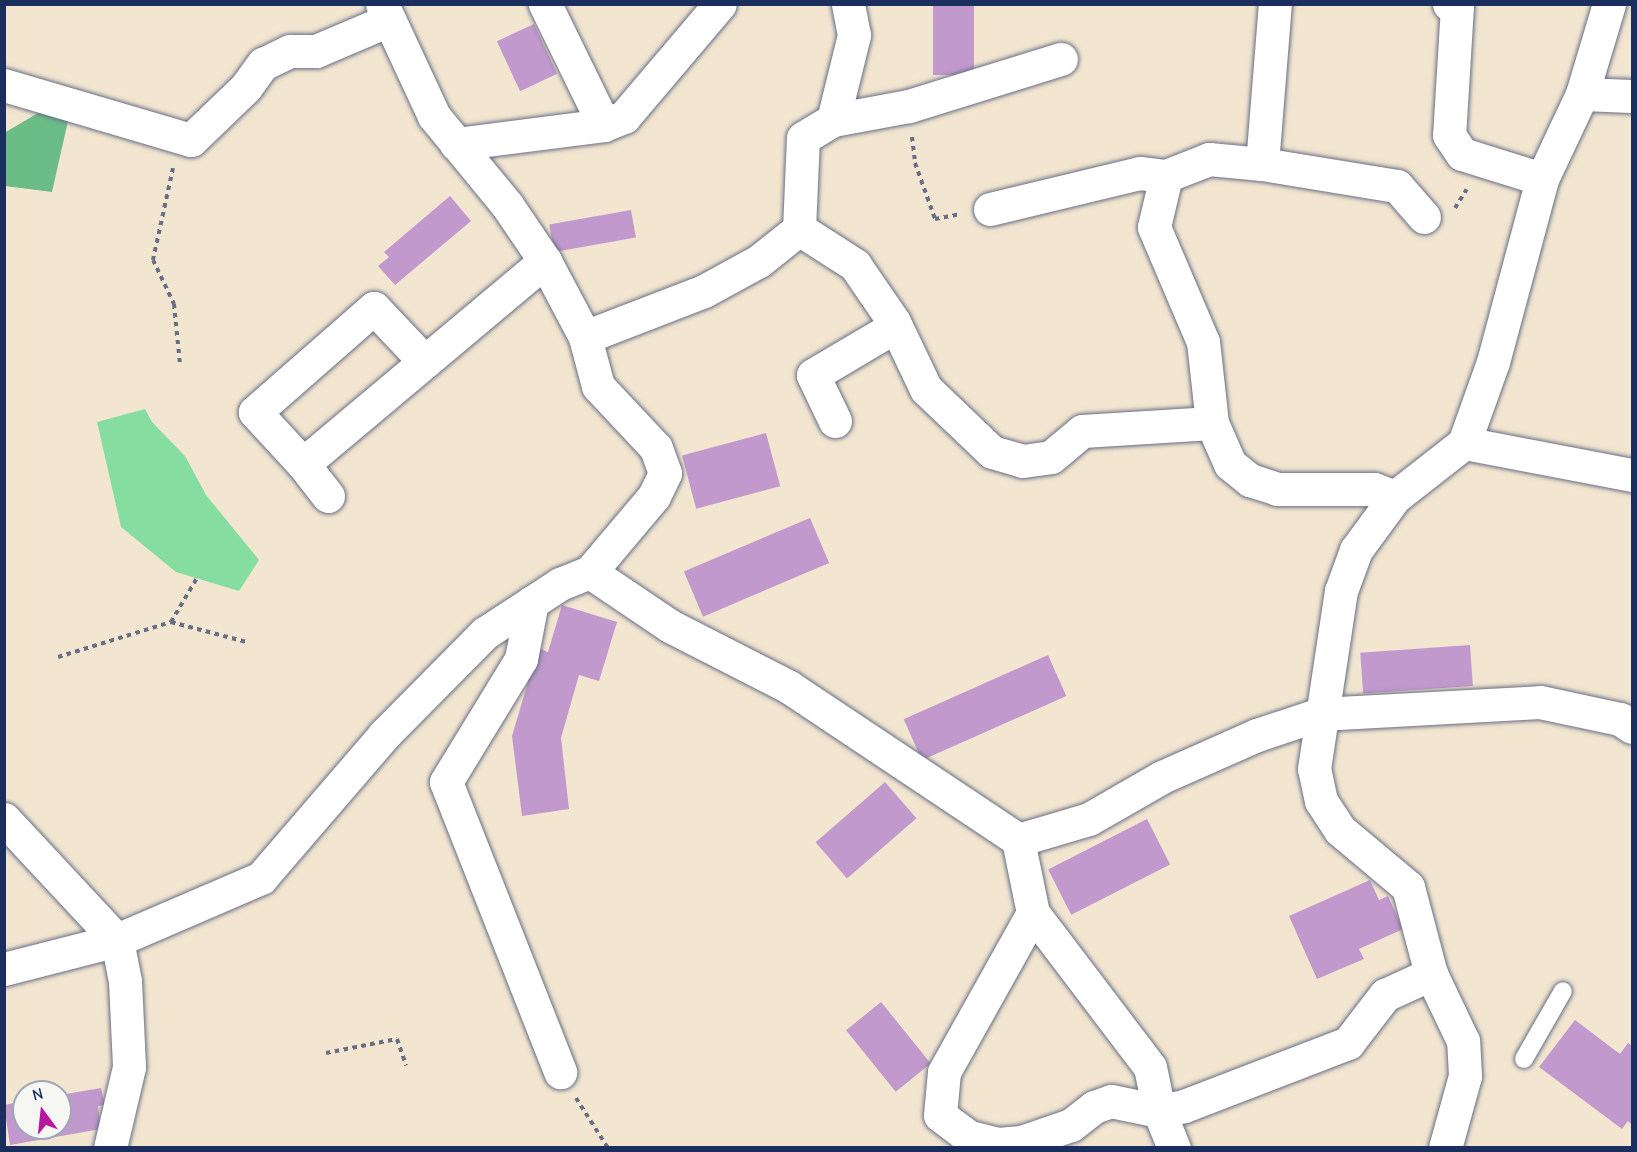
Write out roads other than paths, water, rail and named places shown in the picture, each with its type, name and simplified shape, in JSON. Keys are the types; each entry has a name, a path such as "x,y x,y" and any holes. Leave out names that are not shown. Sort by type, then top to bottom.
{"street":[{"path":"545,4 604,125"},
{"path":"456,144 604,125 624,117 720,4"},
{"path":"833,120 854,35 848,4"},
{"path":"1262,164 1275,4"},
{"path":"1449,4 1457,6 1449,135 1462,154 1542,179"},
{"path":"1445,1148 1465,1077 1463,1041 1431,974 1408,887 1340,830 1321,801 1314,769 1320,714 1341,591 1356,550 1395,497 1464,443 1493,362 1542,179 1582,94 1609,4"},
{"path":"4,85 191,140 246,87 263,64 290,51 316,51 386,12 434,116 507,205 545,261 585,338 598,386 656,448 665,473 654,496 590,572 560,584 485,633 410,710 261,878 117,940 4,969"},
{"path":"585,338 704,291 759,261 799,229 803,138 833,120 909,106 1061,58"},
{"path":"1582,94 1632,96"},
{"path":"990,209 1140,173 1166,176 1209,159 1262,164 1397,186 1424,217"},
{"path":"1166,176 1154,227 1203,342 1212,423 1230,464 1250,480 1277,489 1374,489 1395,497"},
{"path":"799,229 855,265 896,326 927,388 992,452 1023,461 1051,457 1082,431 1212,423"},
{"path":"303,464 545,261"},
{"path":"328,496 303,464 255,412 374,308 425,362"},
{"path":"835,421 813,375 896,326"},
{"path":"1464,443 1632,475"},
{"path":"590,572 670,626 789,687 1018,840 1033,913 1150,1067 1159,1111 1174,1148"},
{"path":"532,602 521,659 446,782 560,1072"},
{"path":"1018,840 1089,819 1162,777 1257,735 1320,714 1540,702 1620,719 1632,727"},
{"path":"4,819 117,940 125,981 129,1067 110,1148"},
{"path":"1033,913 944,1072 940,1115 969,1137 998,1146 1021,1142 1071,1125 1094,1107 1111,1101 1159,1111 1184,1106 1348,1043 1385,995 1431,974"}],"lane":[{"path":"1524,1059 1563,991"}]}
